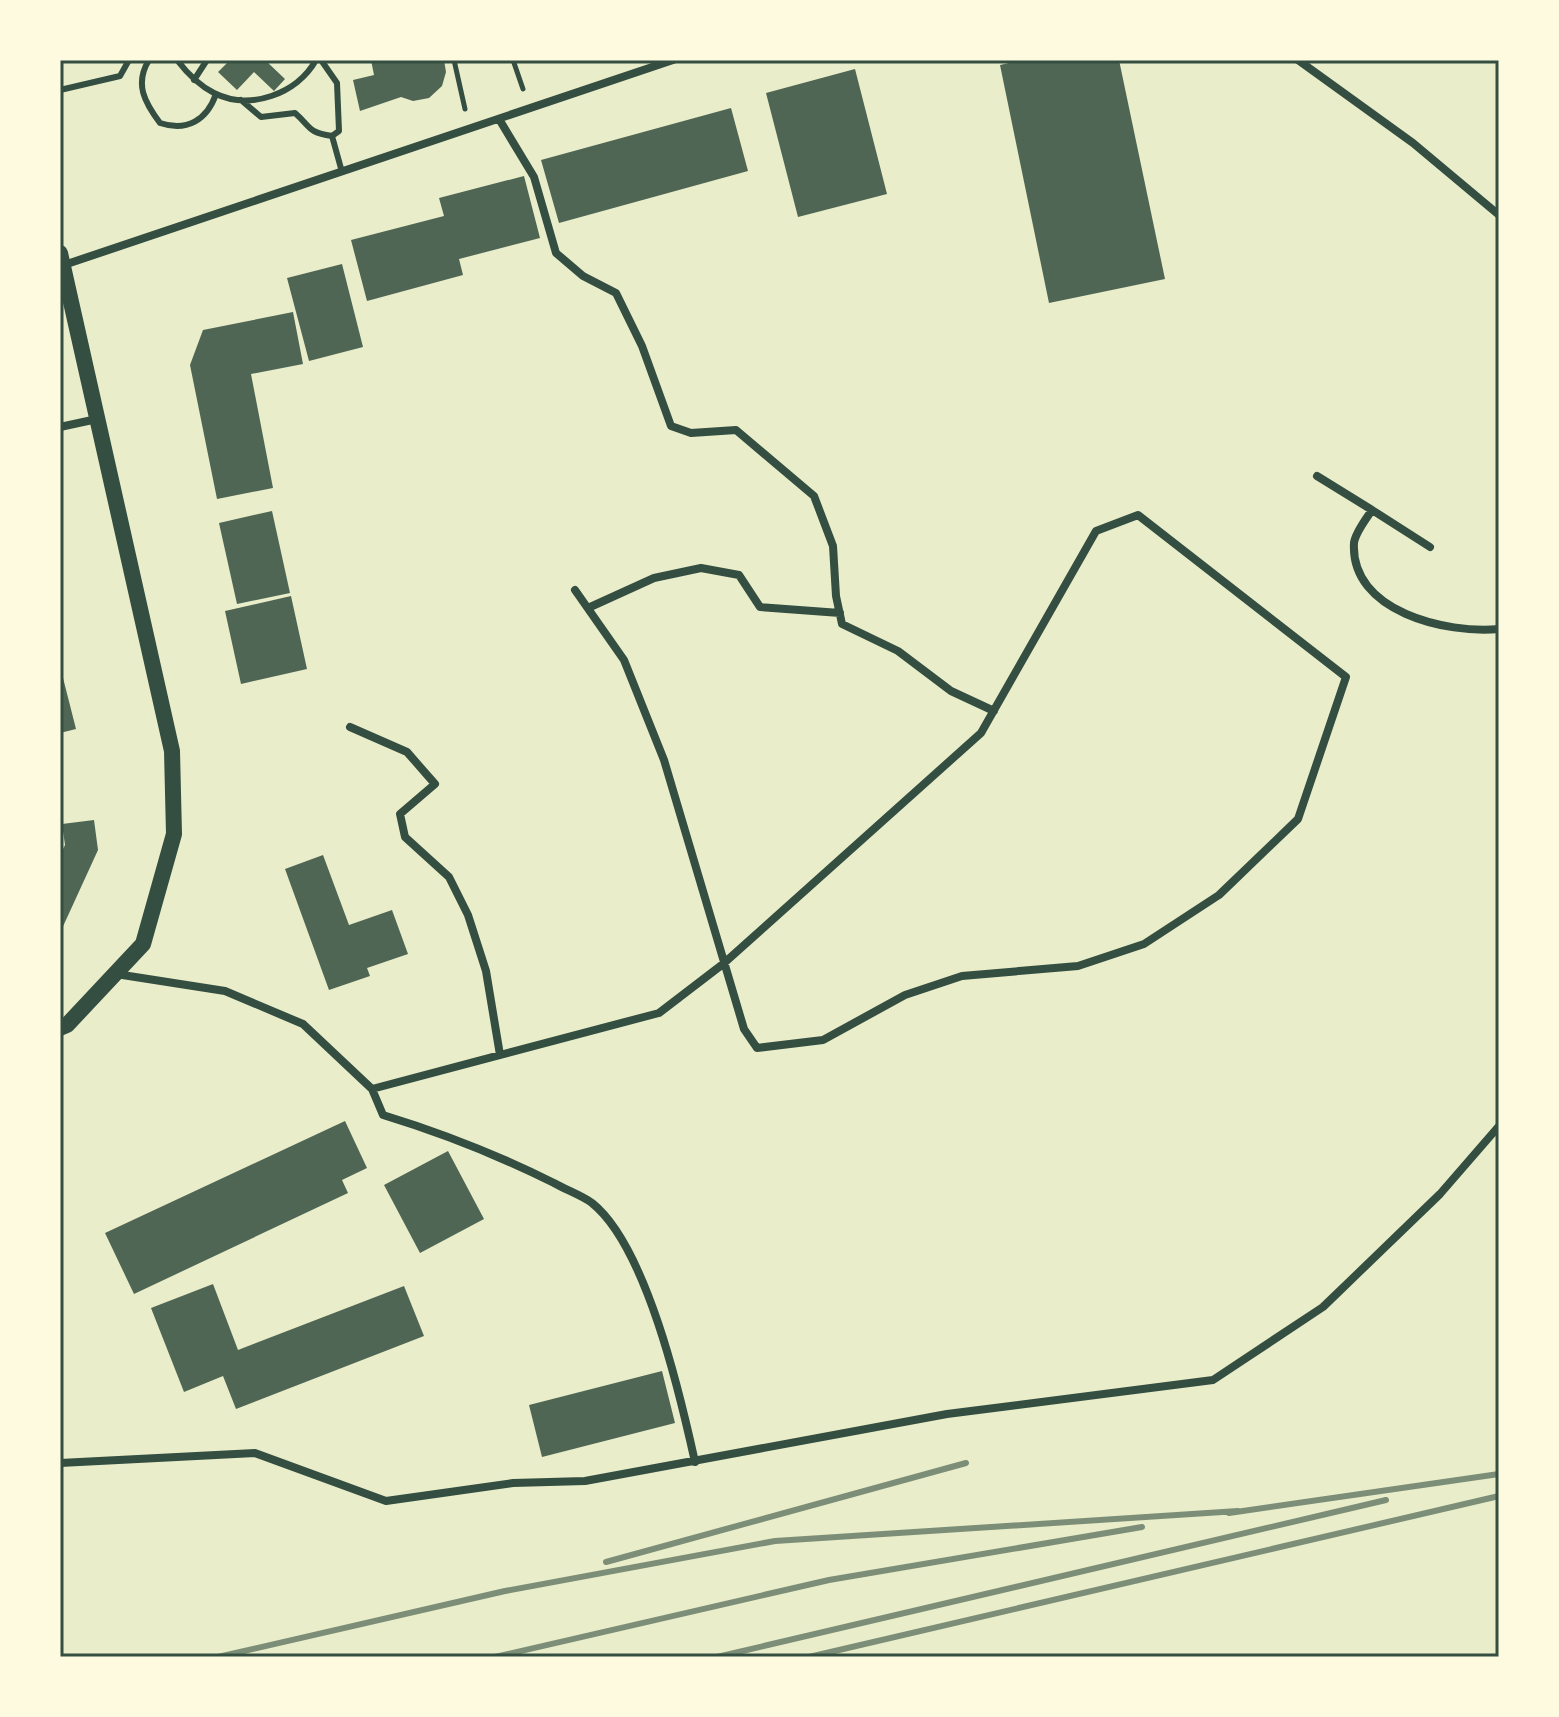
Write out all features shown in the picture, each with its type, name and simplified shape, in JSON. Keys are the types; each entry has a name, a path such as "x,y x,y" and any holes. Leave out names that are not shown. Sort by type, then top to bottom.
{"main road":[{"path":"60,1028 67,1025 143,944 174,834 172,751 61,262"}],"street":[{"path":"61,262 342,172 673,60"},
{"path":"1298,60 1413,143 1499,215"},
{"path":"499,119 534,177 556,253 583,276 616,293 642,346 671,426 691,433 736,430 814,496 833,546 836,596 842,624 898,651 951,691 994,711"},
{"path":"60,427 97,419"},
{"path":"1317,476 1430,547"},
{"path":"1372,510 1354,541 1360,573 1369,591 1384,602 1431,624 1499,629"},
{"path":"372,1089 659,1013 723,964 981,733 1096,531 1138,515 1346,677 1298,819 1219,895 1144,944 1078,966 962,976 905,995 823,1040 757,1048 744,1029 723,964 664,760 624,660 575,590"},
{"path":"588,608 654,578 701,568 739,575 760,607 840,613"},
{"path":"350,727 407,752 435,784 400,814 405,837 449,877 468,915 486,971 500,1055"},
{"path":"115,974 225,991 303,1024 372,1089 383,1115 448,1135 591,1203 619,1234 638,1269 680,1394 695,1462"},
{"path":"60,1463 255,1453 386,1501 513,1483 585,1481 947,1414 1213,1380 1323,1307 1440,1194 1499,1126"}],"lane":[{"path":"60,90 120,76 129,60"},
{"path":"149,60 143,69 140,90 160,123 175,128 197,122 210,109 216,94"},
{"path":"177,60 194,80 216,94 241,100 266,98 290,88 318,60 337,83 339,131 332,136 318,134 306,128 295,113 261,117 241,100"},
{"path":"194,80 207,60"},
{"path":"332,136 342,172"}],"path":[{"path":"454,60 469,129"},
{"path":"513,60 529,109"}],"building":[{"path":"230,60 265,60 285,79 274,91 254,72 237,90 218,72"},
{"path":"371,60 444,60 446,72 442,86 429,98 413,101 401,97 360,111 353,80 374,75"},
{"path":"1023,60 1119,60 1165,279 1049,303 1000,65"},
{"path":"855,69 887,194 798,217 766,93"},
{"path":"731,108 748,171 559,223 541,160"},
{"path":"524,176 540,238 459,259 463,275 367,301 351,240 444,216 439,198"},
{"path":"342,264 363,347 309,361 287,278"},
{"path":"293,312 303,364 251,374 273,488 217,499 190,365 203,330"},
{"path":"272,511 290,593 237,604 219,523"},
{"path":"291,596 307,669 241,684 225,611"},
{"path":"60,666 76,729 60,733"},
{"path":"94,820 98,850 60,933 60,855 65,845 62,824"},
{"path":"323,855 349,925 392,910 408,954 367,968 370,976 329,990 285,869"},
{"path":"345,1121 367,1168 342,1180 348,1193 134,1294 105,1233"},
{"path":"448,1151 484,1219 420,1253 384,1185"},
{"path":"213,1284 238,1350 404,1286 424,1336 236,1409 223,1376 184,1392 151,1308"},
{"path":"662,1371 675,1423 542,1457 529,1405"}],"railway":[{"path":"606,1562 966,1463"},
{"path":"1229,1513 1499,1474"},
{"path":"809,1657 1499,1496"},
{"path":"717,1657 1386,1500"},
{"path":"218,1657 505,1591 775,1541 1238,1511"},
{"path":"495,1657 829,1580 1142,1527"}]}
